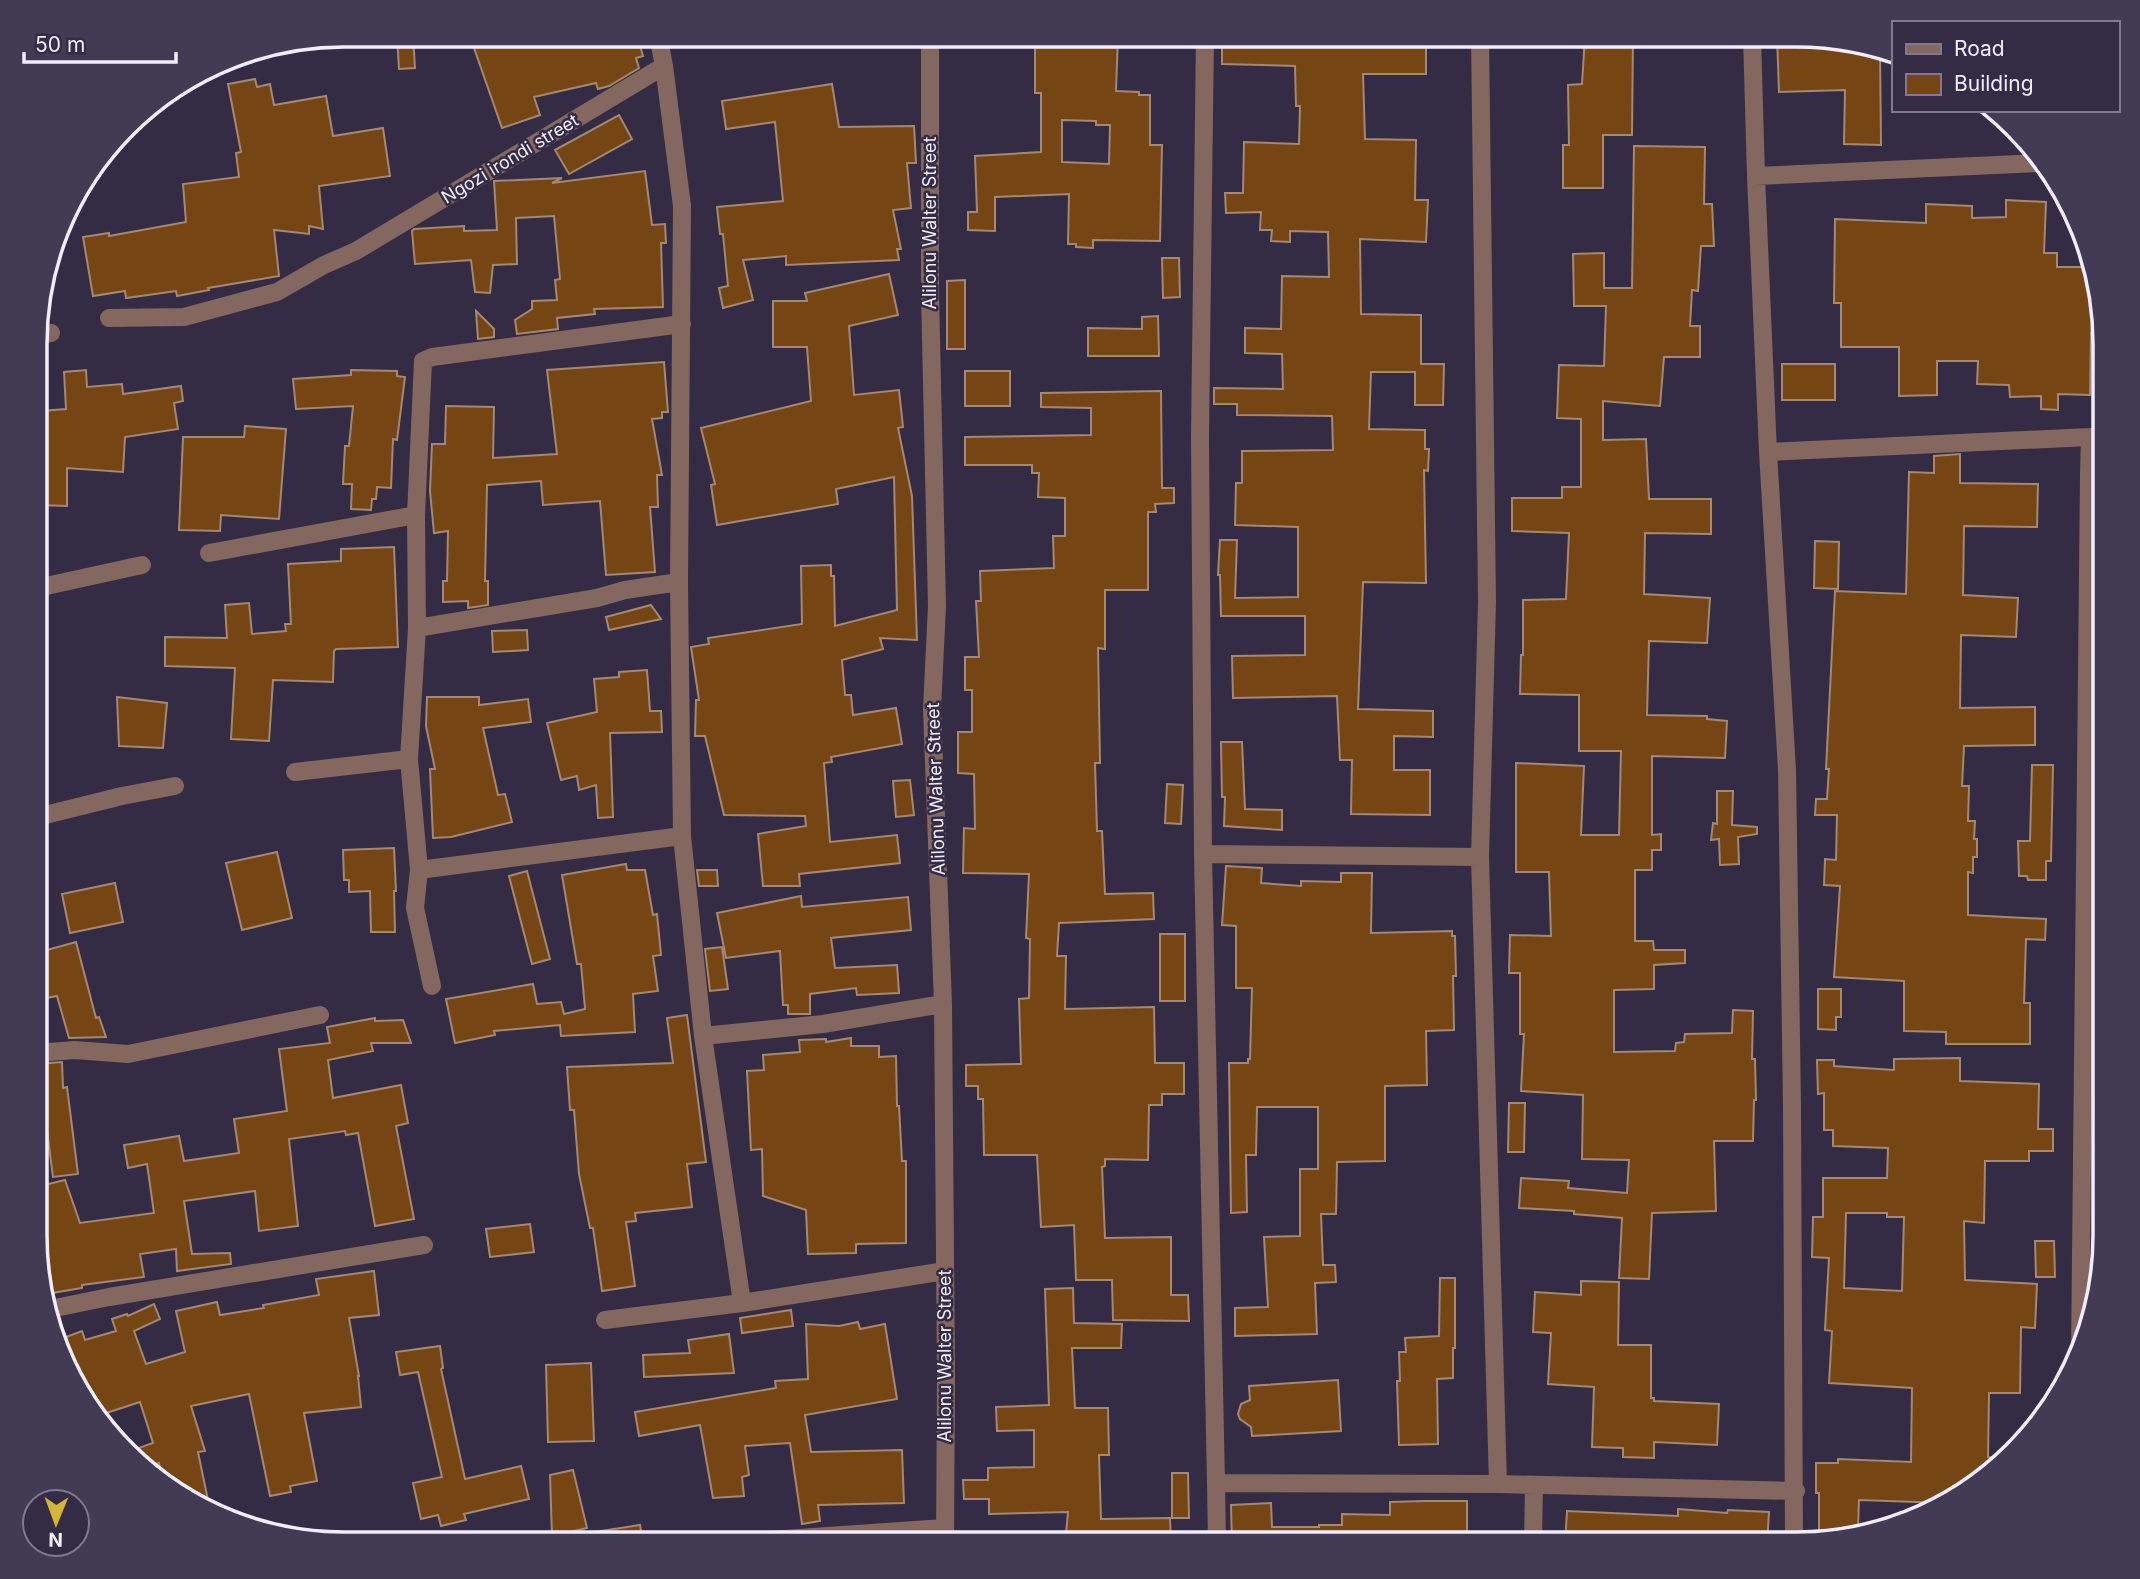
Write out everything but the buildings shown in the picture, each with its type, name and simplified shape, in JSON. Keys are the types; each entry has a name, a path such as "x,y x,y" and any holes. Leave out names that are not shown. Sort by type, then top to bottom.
{"street":[{"path":"660,47 682,206 682,836 704,1036 742,1303"},
{"name":"Alilonu Walter Street","path":"930,47 930,279 937,606 932,709 943,1004 944,1532"},
{"path":"1205,47 1200,421 1203,854 1217,1532"},
{"path":"1480,47 1487,602 1480,857 1498,1484"},
{"path":"1752,47 1768,452 1787,770 1794,1532"},
{"name":"Ngozi irondi street","path":"108,318 184,317 277,292 324,265 356,251 664,66"},
{"path":"1756,176 2031,163"},
{"path":"432,986 415,908 419,870 409,759 417,628 416,515 423,360 682,324"},
{"path":"1768,452 2093,437"},
{"path":"209,552 416,515"},
{"path":"47,586 142,565"},
{"path":"2080,1320 2084,809 2093,570"},
{"path":"417,628 680,582"},
{"path":"295,772 409,759"},
{"path":"47,815 175,786"},
{"path":"419,870 682,836"},
{"path":"1203,854 1480,857"},
{"path":"704,1036 823,1024 943,1004"},
{"path":"47,1052 75,1050 128,1054 320,1014"},
{"path":"56,1308 424,1245"},
{"path":"605,1320 742,1303 945,1271"},
{"path":"1216,1483 1498,1484 1796,1491"},
{"path":"1533,1532 1534,1485"}]}
